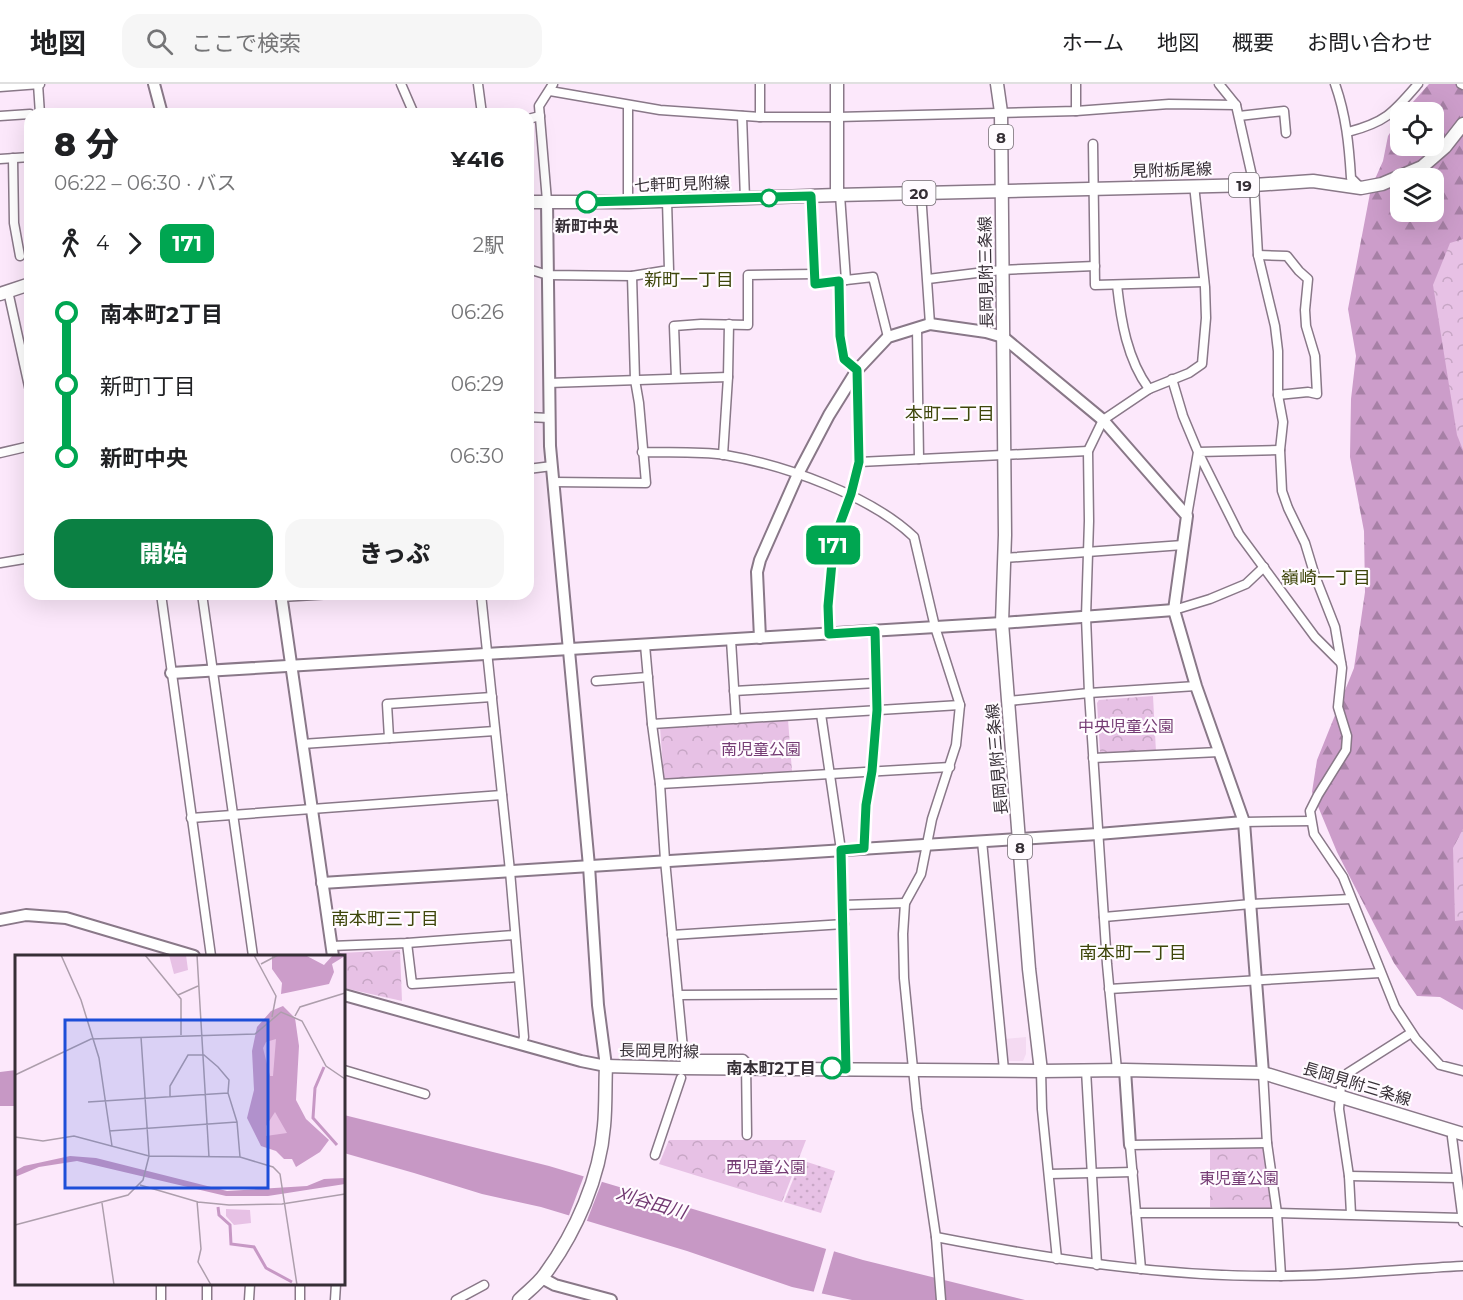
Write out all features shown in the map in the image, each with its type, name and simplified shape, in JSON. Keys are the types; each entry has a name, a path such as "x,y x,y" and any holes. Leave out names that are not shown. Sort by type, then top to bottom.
{"main road":[{"path":"837,84 839,195"},
{"name":"長岡見附三条線","path":"997,84 1001,112 1001,270 1004,338 1002,623 1029,969 1041,1071 1263,1073 1458,1132"},
{"name":"見附栃尾線","path":"1001,190 1254,185 1313,181 1361,188 1382,184 1422,167 1446,147 1463,124"},
{"name":"20","path":"839,195 1001,190"},
{"name":"七軒町見附線","path":"534,202 628,202 839,195"},
{"path":"4,293 24,286"},
{"name":"長岡見附線","path":"519,1300 543,1277 577,1220 586,1199 599,1155 604,1127 606,1066 1041,1071"}],"street":[{"path":"0,87 39,84 40,108"},
{"path":"154,84 160,108"},
{"path":"401,84 411,108"},
{"path":"478,84 481,108"},
{"path":"760,84 760,117"},
{"path":"1076,84 1076,111"},
{"path":"1219,84 1236,105 1254,185 1258,255 1275,326 1280,375 1278,395 1283,422 1280,450 1282,490 1305,543 1335,627 1341,663 1342,679 1338,707 1347,736 1346,750 1310,811 1311,822 1314,834 1343,877 1395,1007 1411,1033 1440,1065 1463,1071"},
{"path":"1335,84 1348,132 1351,178 1361,188"},
{"path":"1348,132 1373,126 1395,111 1418,84"},
{"path":"345,995 606,1066 598,1005 590,866 553,482 549,418 547,201 539,106 551,87 660,110 760,117 1076,111 1169,104 1236,105"},
{"path":"628,105 628,202"},
{"path":"1239,117 1284,111 1286,133"},
{"path":"0,116 24,114"},
{"path":"742,116 745,198"},
{"path":"534,118 540,117"},
{"path":"1093,144 1095,285 1204,282"},
{"path":"0,159 24,157"},
{"path":"13,158 14,223 20,256"},
{"path":"1141,1269 1130,1145 1109,989 1093,758 1086,617 1089,550 1088,451 1103,420 1149,388 1189,373 1202,364 1206,318 1194,185"},
{"path":"921,193 930,324"},
{"path":"829,634 828,606 834,540 851,494 859,462 857,370 844,359 840,336 842,280 839,195"},
{"path":"811,196 815,284 873,277 888,337"},
{"path":"534,271 548,275 632,276 669,270 668,201"},
{"path":"1258,255 1287,256 1308,279 1306,326 1315,356 1317,394 1308,392 1278,395"},
{"path":"928,279 1001,270 1095,266"},
{"path":"676,378 674,326 748,325 748,275 815,274"},
{"path":"553,482 645,483 635,380 632,276"},
{"path":"1118,285 1121,320 1126,340 1143,381 1149,388"},
{"path":"4,293 24,361"},
{"path":"723,455 729,324"},
{"path":"760,638 757,572 798,474 829,415 857,370 888,337 930,324 986,332 1004,338 1103,420 1187,516"},
{"path":"917,328 919,459"},
{"path":"549,383 728,377"},
{"path":"1172,380 1183,416 1198,452 1239,534 1315,637 1341,663"},
{"path":"534,417 549,418"},
{"path":"0,453 24,447"},
{"path":"1198,452 1280,450"},
{"path":"859,462 1088,451"},
{"path":"642,452 723,455 798,474 851,494 906,529 914,537 934,627 960,705 956,745 932,819 921,873 905,903 903,934 904,978 917,1109 936,1237 941,1300"},
{"path":"1198,452 1174,609 1197,686 1244,822 1267,1143 1277,1213 1281,1276"},
{"path":"534,468 552,466"},
{"path":"1004,558 1089,550 1183,545"},
{"path":"0,562 24,559"},
{"path":"171,673 1002,623 1174,609 1210,599 1246,584 1264,567"},
{"path":"162,600 211,955"},
{"path":"203,600 253,955"},
{"path":"282,600 332,951 514,935"},
{"path":"482,600 510,871 524,1037 522,1044"},
{"path":"864,848 866,805 872,771 877,710 875,631"},
{"path":"730,640 736,719"},
{"path":"645,645 660,784 684,1059 743,1059 746,1062 747,1135"},
{"path":"596,681 648,677"},
{"path":"734,691 876,683"},
{"path":"1009,701 1197,686"},
{"path":"389,738 387,704 492,697"},
{"path":"652,724 960,705"},
{"path":"821,714 841,850 846,1069"},
{"path":"302,744 495,731"},
{"path":"1093,758 1219,752"},
{"path":"660,784 950,767"},
{"path":"191,818 502,795"},
{"path":"322,883 1098,834 1244,822 1311,822"},
{"path":"982,841 1004,1070"},
{"path":"1104,917 1251,904 1351,899"},
{"path":"843,905 905,903"},
{"path":"0,920 26,915 66,918 187,955"},
{"path":"672,935 844,924"},
{"path":"407,943 412,984 518,977"},
{"path":"1109,989 1380,973"},
{"path":"678,995 844,994"},
{"path":"1351,1214 1349,1176 1340,1109 1341,1085 1348,1073 1411,1033"},
{"path":"1086,1070 1097,1265"},
{"path":"345,1071 425,1094"},
{"path":"1041,1071 1042,1109 1057,1259"},
{"path":"655,1155 681,1078"},
{"path":"1136,1213 1351,1214 1463,1220 1462,1196 1457,1178 1452,1137 1458,1132"},
{"path":"1130,1145 1267,1143"},
{"path":"1049,1174 1132,1172"},
{"path":"1349,1176 1457,1178"},
{"path":"936,1237 1097,1265 1205,1274 1281,1276 1463,1266"},
{"path":"543,1277 555,1285 611,1300"},
{"path":"249,1300 250,1285"},
{"path":"335,1300 336,1285"},
{"path":"456,1300 484,1285"}],"shaded area":[{"path":"1026,1037 1026,1054 1023,1061 1006,1061 1004,1039"}],"green space":[{"path":"1429,84 1463,84 1463,1010 1440,997 1417,996 1394,963 1337,852 1312,792 1317,760 1354,668 1365,592 1364,531 1350,457 1351,399 1356,356 1348,309 1371,188 1383,161 1390,133 1390,156 1444,156 1444,102 1413,102"},
{"path":"1463,239 1463,450 1457,435 1433,285 1450,243"},
{"name":"中央児童公園","path":"1153,696 1156,752 1103,755 1100,752 1097,703 1099,700"},
{"name":"南児童公園","path":"788,720 792,771 787,774 664,782 660,727"},
{"path":"1463,829 1463,920 1455,921 1453,848"},
{"path":"400,950 402,1001 345,988 345,955 340,955 340,953"},
{"name":"西児童公園","path":"669,1140 806,1140 782,1202 659,1164"},
{"name":"東児童公園","path":"1264,1148 1272,1207 1269,1210 1210,1207 1210,1149"},
{"path":"801,1160 835,1171 821,1213 784,1202"}],"water":[{"path":"15,1070 15,1106 0,1106 0,1072"},
{"name":"刈谷田川","path":"345,1115 549,1166 863,1260 1025,1300 852,1300 792,1287 687,1251 541,1207 482,1194 345,1153"}],"pier":[{"path":"585,1173 603,1179 586,1223 568,1218"},
{"path":"827,1246 835,1248 821,1296 813,1294"}],"bus line":[{"name":"171","path":"587,202 811,196 815,284 839,281 840,336 844,359 857,370 859,462 831,556 829,634 875,631 877,710 872,771 866,805 864,848 841,850 846,1069 832,1068"}],"place":[{"name":"新町中央","path":"587,202"},
{"name":"南本町2丁目","path":"832,1068"}],"district":[{"name":"新町一丁目","path":"689,280"},
{"name":"本町二丁目","path":"950,414"},
{"name":"嶺崎一丁目","path":"1326,578"},
{"name":"南本町三丁目","path":"385,919"},
{"name":"南本町一丁目","path":"1133,953"}]}
